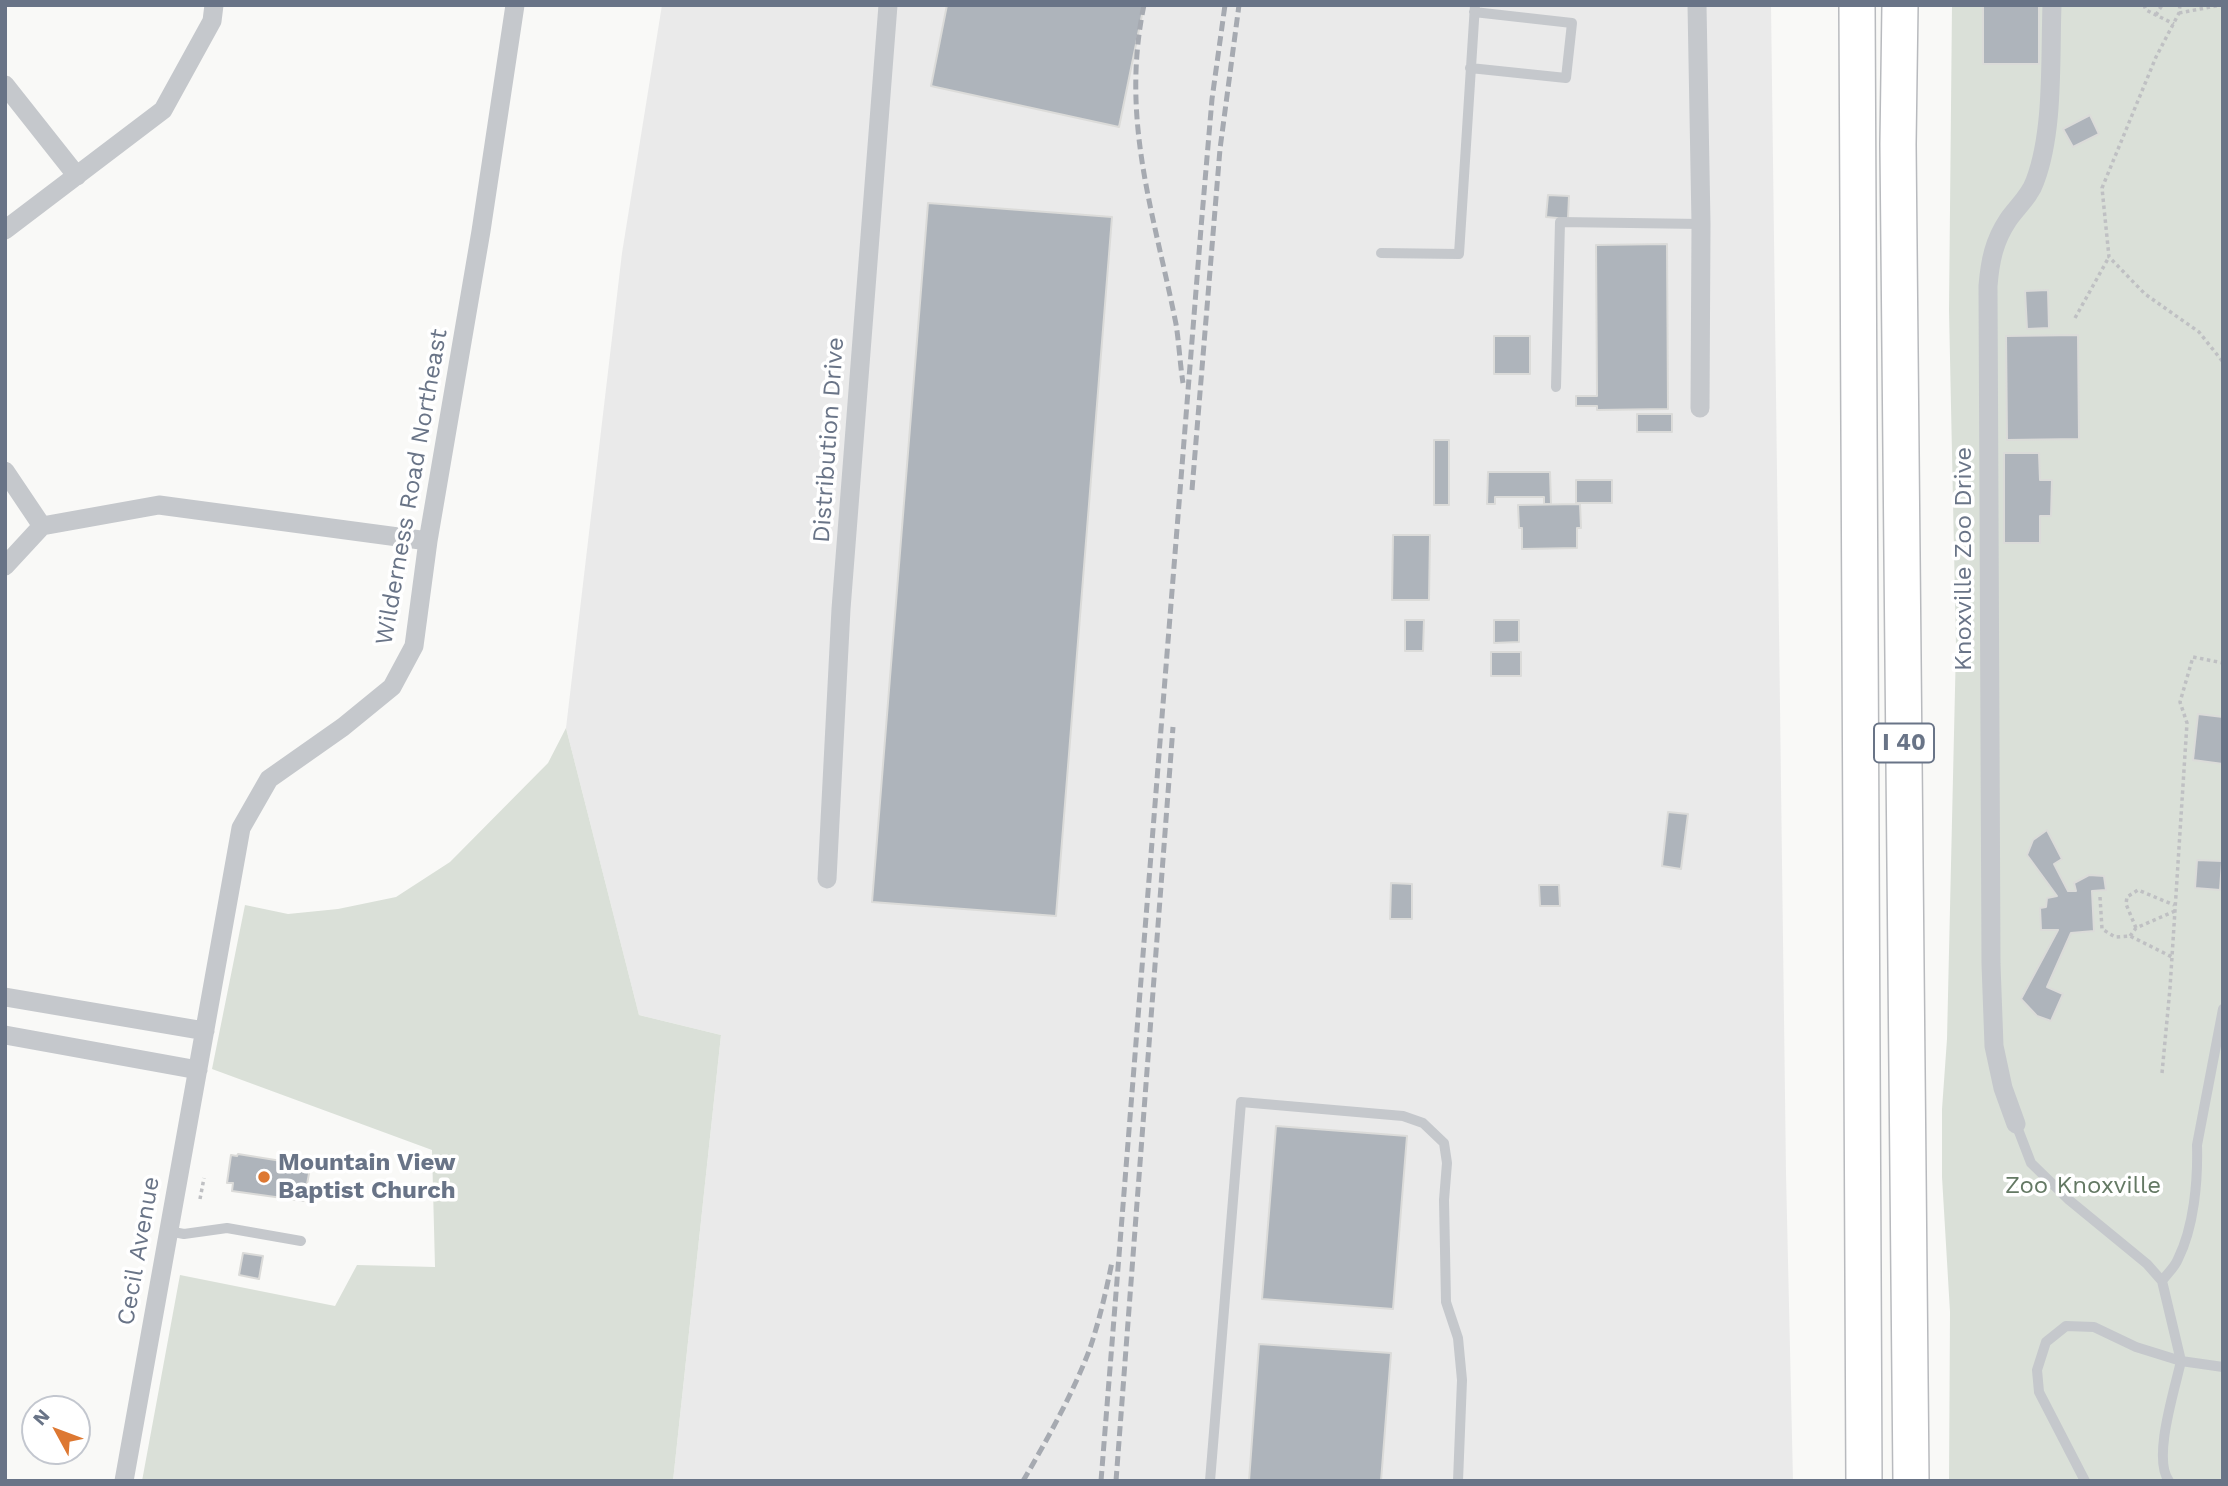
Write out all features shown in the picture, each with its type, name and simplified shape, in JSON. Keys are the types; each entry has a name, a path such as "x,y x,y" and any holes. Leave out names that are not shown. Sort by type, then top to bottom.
{"highway":[{"name":"I 40","path":"1857,5 1864,1481"},
{"name":"I 40","path":"1900,5 1898,158 1911,1481"}],"street":[{"path":"5,230 163,110 212,21 215,5"},
{"name":"Wilderness Road Northeast","path":"205,1031 241,828 269,779 343,727 391,687 414,646 428,541 481,231 515,5"},
{"name":"Distribution Drive","path":"827,879 841,609 888,5"},
{"path":"1697,5 1701,224 1700,408"},
{"name":"Knoxville Zoo Drive","path":"2016,1124 2003,1088 1994,1046 1991,964 1988,286 1991,254 2007,222 2035,182 2041,158 2046,134 2052,5"},
{"path":"5,85 77,176"},
{"path":"5,471 42,526"},
{"path":"5,566 42,526 159,505 428,541"},
{"path":"5,997 205,1031"},
{"name":"Cecil Avenue","path":"124,1481 205,1031"},
{"path":"5,1035 198,1070"}],"lane":[{"path":"1381,253 1459,254 1470,68 1474,9 1572,23 1566,78 1470,68"},
{"path":"1556,387 1560,222 1701,224"},
{"path":"2162,1281 2178,1260 2192,1214 2197,1145 2223,1009"},
{"path":"1210,1481 1241,1102 1403,1116 1423,1123 1444,1143 1447,1163 1444,1200 1446,1302 1458,1338 1462,1380 1458,1481"},
{"path":"2016,1124 2031,1163 2069,1200 2147,1264 2162,1281 2181,1361 2162,1446 2163,1473 2169,1481"},
{"path":"167,1231 184,1234 227,1228 301,1241"},
{"path":"2085,1481 2039,1392 2037,1370 2046,1342 2066,1326 2094,1327 2136,1347 2181,1361 2223,1367"}],"path":[{"path":"2144,5 2146,10 2174,24"},
{"path":"2156,15 2162,5"},
{"path":"2075,318 2109,257 2102,188 2156,57 2179,13 2180,5"},
{"path":"2179,13 2221,5"},
{"path":"2109,257 2145,295 2199,332 2223,362"},
{"path":"2162,1073 2187,723 2180,702 2193,657 2223,663"},
{"path":"2136,928 2126,904 2127,897 2138,890 2175,906"},
{"path":"2100,897 2102,929 2115,937 2130,936 2172,957"},
{"path":"2130,936 2136,928 2175,911"},
{"path":"200,1199 204,1178"}],"shaded area":[{"path":"662,5 1771,5 1786,1173 1793,1481 673,1481 721,1035 639,1015 566,728 622,253"}],"green space":[{"name":"Zoo Knoxville","path":"1952,5 2223,5 2223,1481 1949,1481 1950,1312 1942,1177 1942,1109 1947,1039 1956,646 1949,310"},
{"path":"566,728 639,1015 721,1035 673,1481 142,1481 180,1275 335,1306 357,1265 435,1267 432,1150 212,1069 245,905 288,914 338,909 396,897 450,862 548,763"}],"building":[{"path":"947,5 1144,5 1119,127 931,86"},
{"path":"1983,5 2039,5 2039,64 1983,64"},
{"path":"2090,115 2099,134 2073,147 2063,129"},
{"path":"1548,195 1569,196 1568,219 1546,217"},
{"path":"928,203 1112,217 1056,916 872,902"},
{"path":"1667,244 1668,409 1597,410 1597,406 1576,406 1576,396 1597,396 1596,245"},
{"path":"2048,290 2049,328 2027,329 2025,291"},
{"path":"2078,335 2079,439 2007,440 2006,336"},
{"path":"1494,336 1530,336 1530,374 1494,374"},
{"path":"1637,414 1672,414 1672,432 1637,432"},
{"path":"1434,440 1449,440 1449,505 1434,505"},
{"path":"2004,453 2039,453 2040,480 2052,480 2051,516 2040,516 2040,543 2004,543"},
{"path":"1488,472 1550,472 1551,504 1544,504 1544,497 1495,497 1495,504 1487,504"},
{"path":"1576,480 1612,480 1612,503 1576,503"},
{"path":"1580,504 1581,528 1577,528 1577,548 1522,549 1518,505"},
{"path":"1393,535 1430,535 1429,600 1392,600"},
{"path":"1405,620 1424,620 1423,651 1405,651"},
{"path":"1494,620 1519,620 1519,642 1494,643"},
{"path":"1491,652 1521,652 1521,676 1491,676"},
{"path":"2198,714 2223,717 2223,764 2193,760"},
{"path":"1668,812 1688,814 1681,869 1662,866"},
{"path":"2047,830 2062,859 2054,864 2068,891 2076,891 2074,883 2089,875 2104,876 2106,890 2092,891 2094,931 2071,933 2047,987 2063,994 2051,1021 2037,1016 2021,999 2058,930 2041,930 2040,908 2046,907 2047,898 2057,896 2027,855 2033,840"},
{"path":"2197,860 2222,861 2220,890 2195,888"},
{"path":"1391,883 1412,884 1412,919 1390,919"},
{"path":"1539,885 1559,885 1560,906 1540,906"},
{"path":"1276,1126 1407,1136 1393,1309 1262,1299"},
{"path":"238,1154 310,1168 304,1201 232,1191 233,1183 227,1183 231,1155"},
{"path":"243,1253 263,1256 259,1279 239,1275"},
{"path":"1259,1344 1391,1353 1381,1481 1249,1481"}],"railway":[{"path":"1144,5 1138,47 1138,127 1150,205 1176,324 1183,383"},
{"path":"1101,1481 1201,228 1212,99 1225,5"},
{"path":"1192,490 1220,149 1239,5"},
{"path":"1116,1481 1173,727"},
{"path":"1023,1481 1059,1417 1089,1351 1112,1262"}],"place":[{"name":"Mountain View Baptist Church","path":"264,1177"}]}
